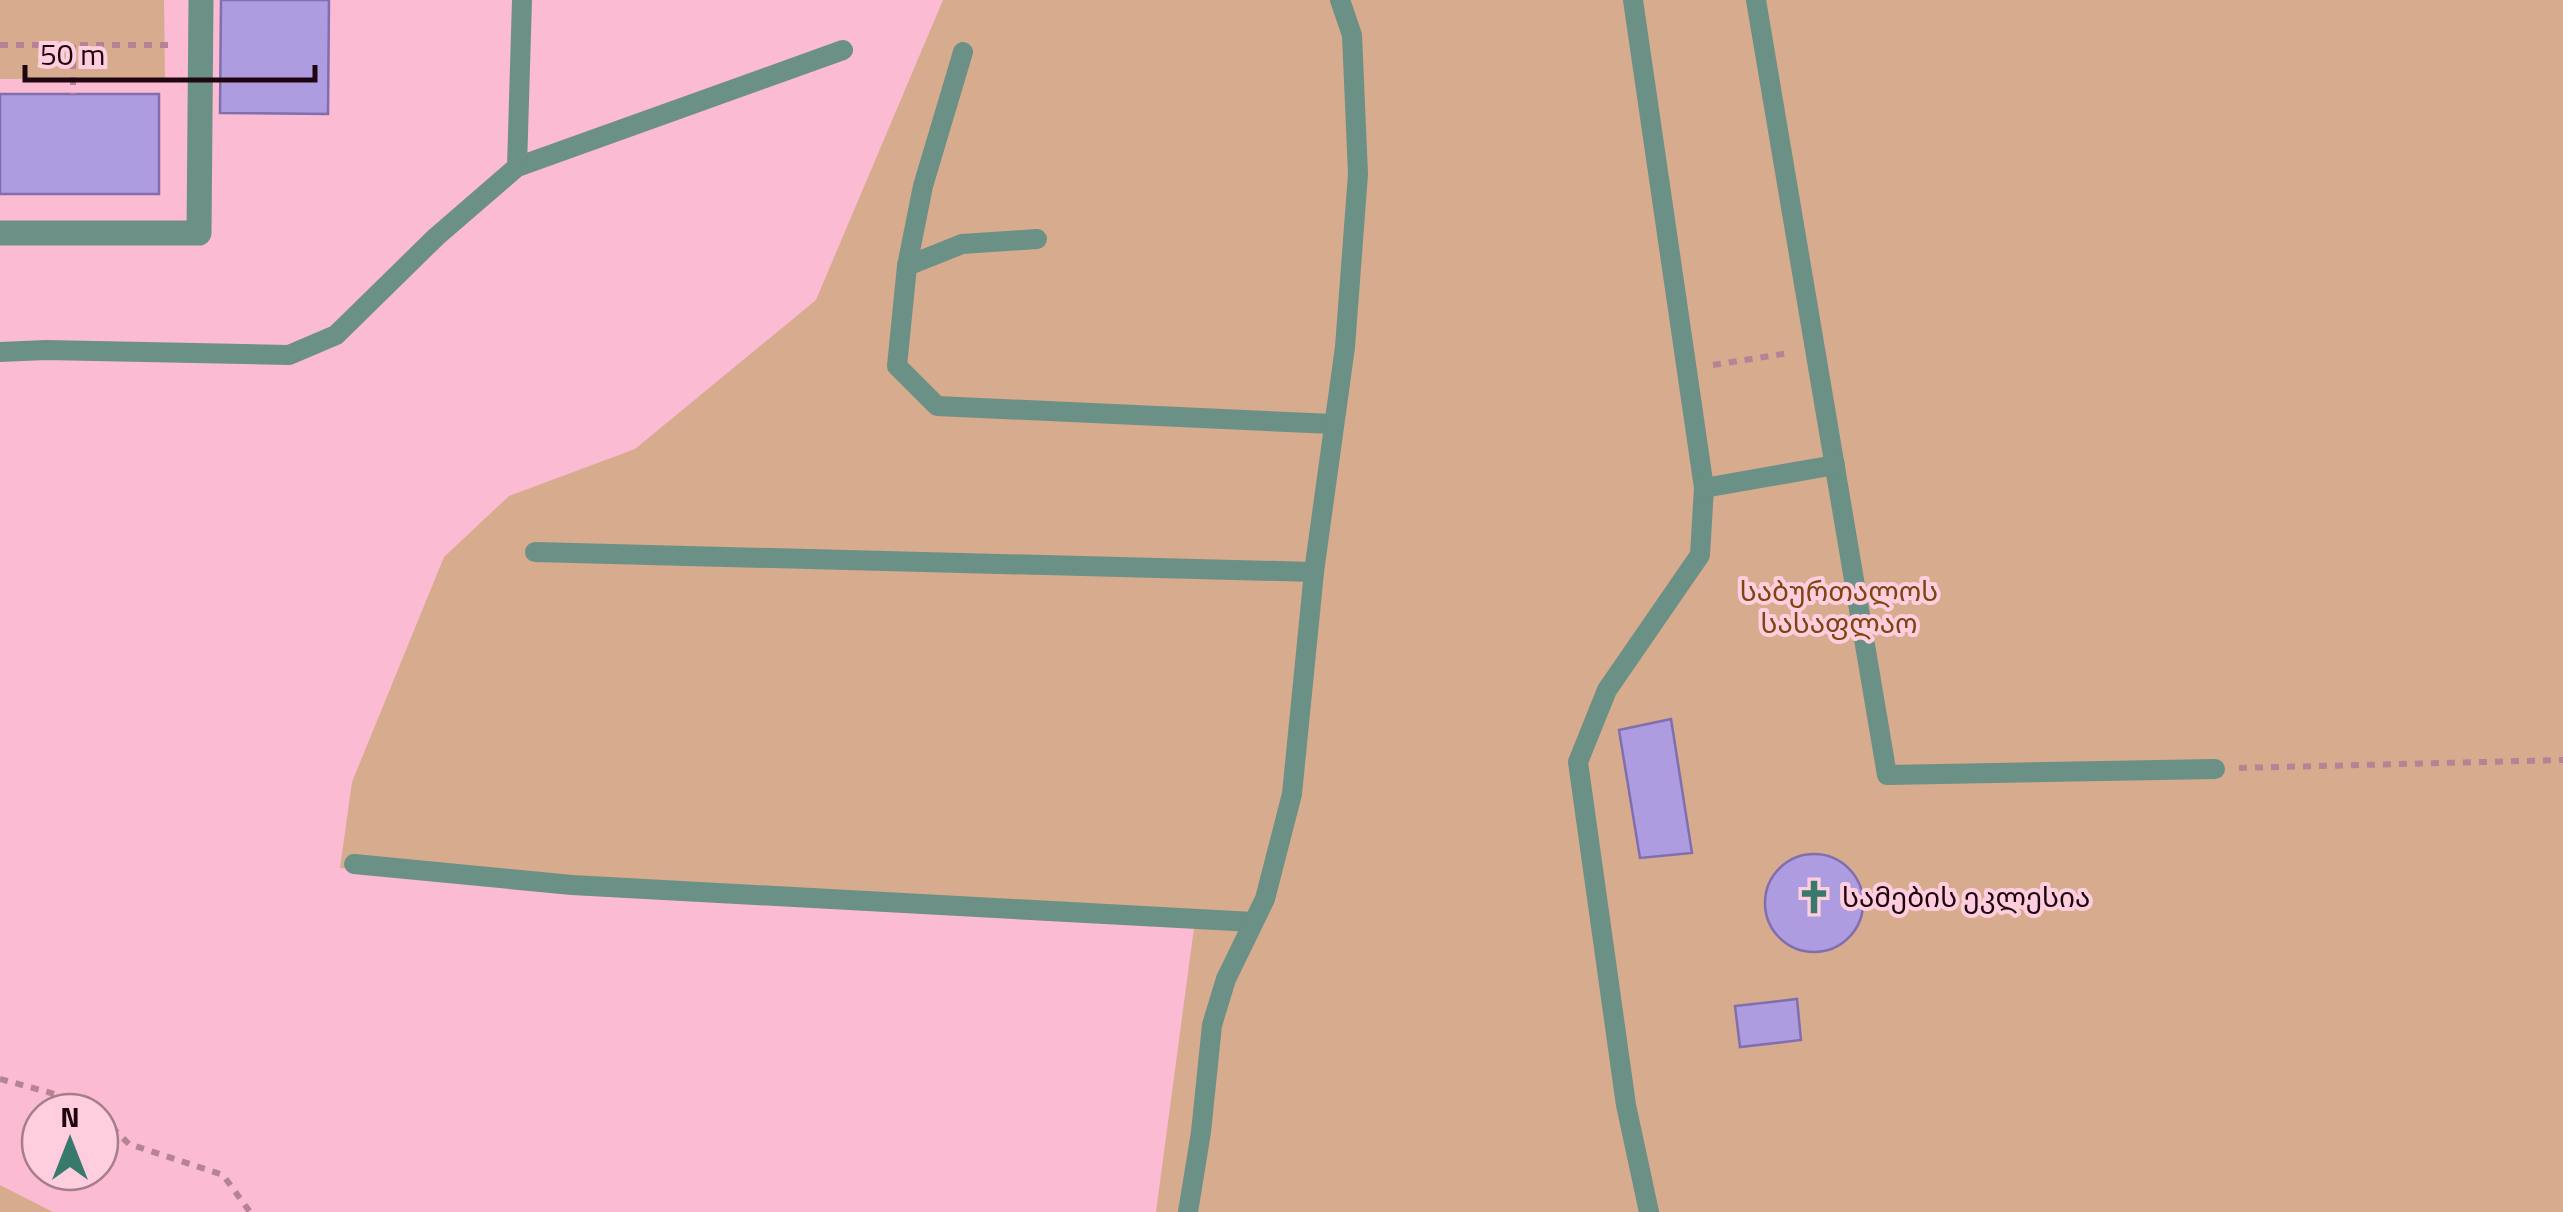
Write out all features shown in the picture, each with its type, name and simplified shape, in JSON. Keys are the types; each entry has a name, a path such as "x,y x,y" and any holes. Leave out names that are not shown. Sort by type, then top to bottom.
{"street":[{"path":"0,233 200,233 200,0"}],"lane":[{"path":"517,167 522,0"},
{"path":"1188,1212 1202,1132 1212,1025 1226,980 1264,898 1292,794 1314,572 1346,347 1358,174 1352,36 1340,0"},
{"path":"1633,0 1704,488 1700,555 1607,690 1578,762 1626,1105 1648,1212"},
{"path":"1756,0 1887,775 2214,769"},
{"path":"0,352 290,355 336,335 436,236 517,167 843,50"},
{"path":"963,52 923,186 907,266 897,366 937,406 1333,424"},
{"path":"907,266 962,244 1037,239"},
{"path":"1704,488 1835,466"},
{"path":"534,552 1314,572"},
{"path":"354,864 572,885 1253,922"}],"path":[{"path":"73,45 73,94"},
{"path":"0,46 200,45"},
{"path":"1687,369 1816,349"},
{"path":"2214,769 2563,760"},
{"path":"0,1078 49,1092"},
{"path":"120,1135 129,1144 223,1175 250,1212"}],"green space":[{"path":"0,0 164,0 165,79 0,79"},
{"name":"საბურთალოს სასაფლაო","path":"943,0 2563,0 2563,1212 1156,1212 1194,928 585,893 340,868 352,782 444,557 509,496 635,449 816,300"},
{"path":"0,1185 53,1212 0,1212"}],"building":[{"path":"221,0 329,0 328,114 220,113"},
{"path":"0,94 159,94 159,194 0,194"},
{"path":"1671,719 1692,853 1640,858 1619,730"},
{"name":"სამების ეკლესია","path":"1814,854 1833,857 1849,868 1860,884 1860,922 1849,938 1833,949 1814,952 1795,949 1779,938 1768,922 1765,903 1768,884 1779,868 1795,857"},
{"path":"1797,999 1801,1040 1740,1047 1735,1006"}],"place":[{"name":"სამების ეკლესია","path":"1814,897"}]}
